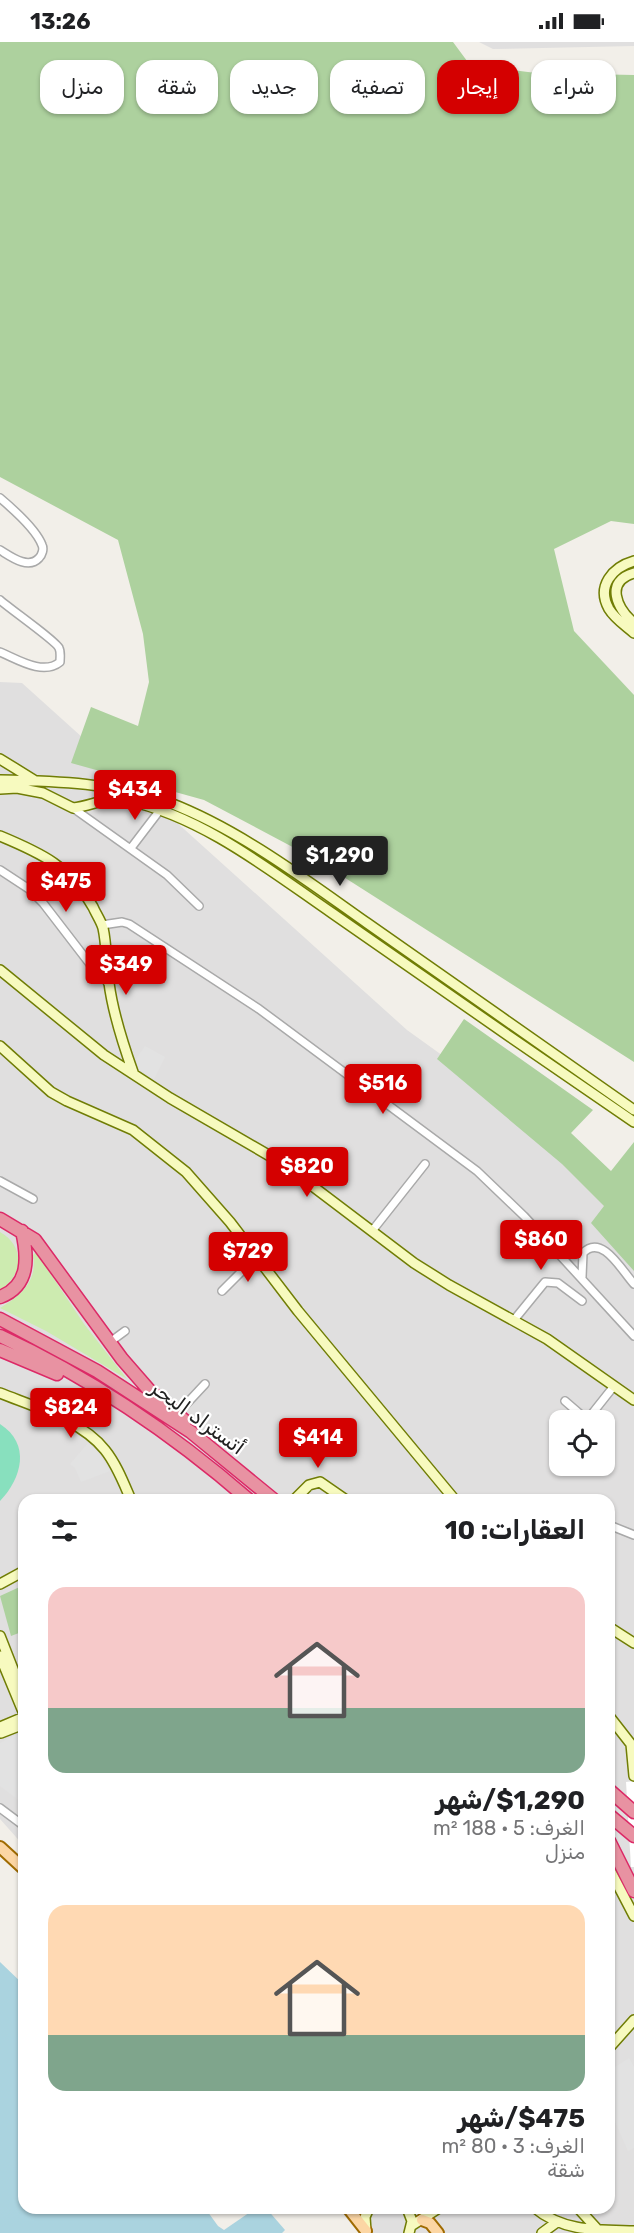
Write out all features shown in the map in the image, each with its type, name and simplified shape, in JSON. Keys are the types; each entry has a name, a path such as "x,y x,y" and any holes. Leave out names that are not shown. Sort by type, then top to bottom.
{"highway":[{"path":"0,1219 22,1231 43,1250 110,1342 149,1390 186,1422 191,1432"},
{"path":"0,1297 18,1285 26,1269 26,1249 22,1231"},
{"name":"أتستراد البحر","path":"0,1319 97,1371 191,1432 267,1494"},
{"name":"أتستراد البحر","path":"0,1336 81,1378 136,1413 186,1448 242,1494"},
{"path":"0,1350 61,1375 81,1378"},
{"path":"615,1795 634,1812"},
{"path":"615,1820 634,1836"},
{"path":"615,1854 634,1891"}],"main road":[{"path":"0,1847 18,1864"},
{"path":"353,2214 367,2232"},
{"path":"422,2220 430,2223 438,2233"}],"street":[{"path":"0,498 31,529 42,544 43,550 34,562 26,563 0,550"},
{"path":"634,561 615,569 606,585 609,609 634,633"},
{"path":"634,573 624,577 617,587 616,596 619,607 634,623"},
{"path":"0,600 53,640 58,646 60,662 54,667 45,668 33,666 0,652"},
{"path":"0,759 36,781"},
{"path":"0,780 88,785 131,792 190,812 259,850 321,890 634,1110"},
{"path":"88,785 91,791 90,804"},
{"path":"0,789 24,789 44,793 73,808 167,875 199,906"},
{"path":"73,808 117,798 160,810 226,842 634,1122"},
{"path":"130,848 160,810"},
{"path":"0,836 54,861 71,876 87,897 102,925 108,954 109,984 121,1038 133,1072"},
{"path":"0,870 29,889 43,903 93,968 109,984"},
{"path":"102,925 122,922 129,924 259,1009 477,1171 524,1216 634,1336"},
{"path":"0,970 104,1055 170,1098 282,1163 414,1263 547,1339 634,1400"},
{"path":"0,1046 51,1092 133,1130 186,1172 206,1193 298,1311 450,1494"},
{"path":"372,1231 425,1164"},
{"path":"0,1181 33,1199"},
{"path":"582,1277 583,1252 588,1248 599,1247 605,1250 634,1284"},
{"path":"222,1291 256,1257"},
{"path":"514,1320 545,1282 558,1282 582,1301"},
{"path":"110,1342 125,1331"},
{"path":"177,1414 205,1384"},
{"path":"595,1410 614,1386"},
{"path":"0,1393 48,1413 96,1440 111,1457 128,1494"},
{"path":"565,1401 575,1410"},
{"path":"300,1494 309,1485 320,1482 337,1494"},
{"path":"615,1527 634,1535"},
{"path":"0,1584 18,1574"},
{"path":"0,1578 12,1576"},
{"path":"615,1631 634,1642"},
{"path":"0,1636 18,1682"},
{"path":"0,1656 18,1701"},
{"path":"0,1728 18,1719"},
{"path":"615,1724 632,1746 634,1776"},
{"path":"0,1734 18,1726"},
{"path":"0,1808 18,1822"},
{"path":"615,1880 634,1916"},
{"path":"615,2041 634,2020"},
{"path":"367,2214 364,2224 367,2232"},
{"path":"410,2229 430,2214"},
{"path":"542,2214 557,2223 598,2230 630,2231"},
{"path":"583,2214 598,2230"},
{"path":"542,2233 557,2223"}],"shaded area":[{"path":"479,42 634,42 634,46 493,49"},
{"path":"0,682 22,683 407,1030 634,1193 634,2233 359,2233 343,2214 615,2214 615,1494 18,1494 18,1839 0,1819"},
{"path":"145,1046 165,1057 154,1079 138,1069 136,1059"},
{"path":"88,1443 98,1452 110,1471 81,1482 75,1468 70,1464"},
{"path":"17,1734 18,1736 18,1800 0,1786 0,1743"},
{"path":"629,2058 634,2067 634,2148 628,2151 615,2122 615,2067"}],"green space":[{"path":"0,42 453,42 466,60 437,60 437,114 519,114 519,71 531,72 531,114 616,114 616,75 634,75 634,524 611,521 554,549 574,631 634,695 634,1062 317,860 204,800 71,763 91,707 138,726 149,682 143,634 118,540 0,477"},
{"path":"464,1019 593,1110 571,1133 611,1171 634,1142 634,1271 591,1223 604,1206 562,1164 437,1059"},
{"path":"0,1232 14,1245 18,1261 14,1277 0,1290"},
{"path":"36,1252 84,1324 127,1379 46,1331 0,1308 26,1287 33,1273 33,1255"},
{"path":"0,1424 16,1441 20,1461 14,1482 0,1501"},
{"path":"18,1588 18,1633 11,1636 0,1596"}],"water":[{"path":"0,1962 18,1979 18,2214 209,2214 224,2230 247,2214 271,2214 285,2230 282,2233 0,2233"}],"pier":[{"path":"634,1781 634,1867 631,1867 626,1782"}]}
